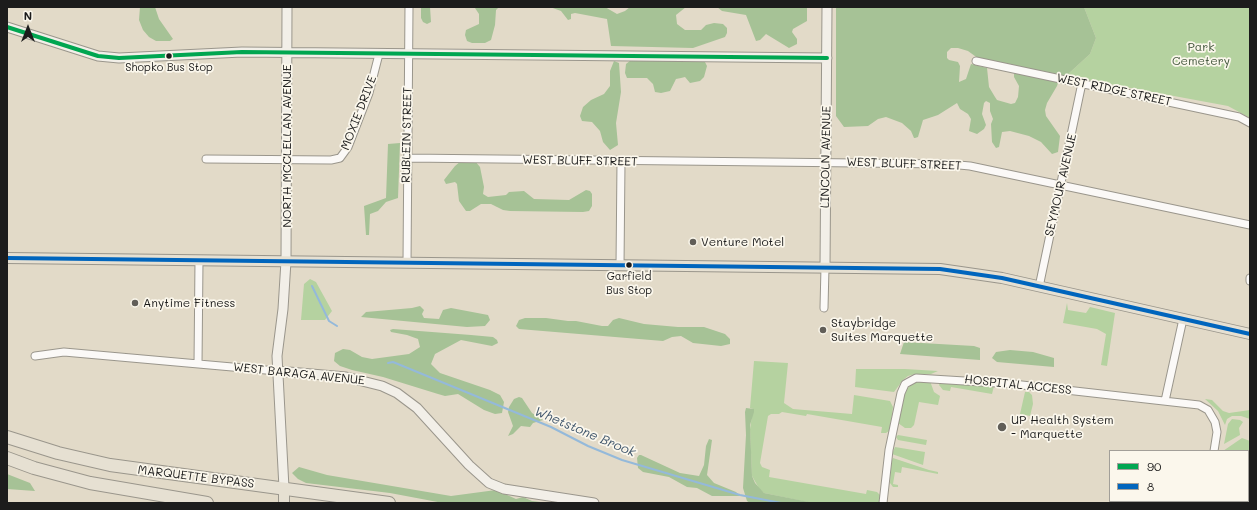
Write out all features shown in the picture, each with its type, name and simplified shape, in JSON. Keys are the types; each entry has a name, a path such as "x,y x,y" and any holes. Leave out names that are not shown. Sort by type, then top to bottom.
{"highway":[{"name":"MARQUETTE BYPASS","path":"7,438 110,466 389,503"},
{"name":"MARQUETTE BYPASS","path":"7,458 34,468 90,483 207,503"},
{"path":"136,491 135,485 137,477 156,471"}],"main road":[{"path":"7,258 940,269 972,273 1039,287 1250,334"},
{"path":"284,488 284,503"}],"street":[{"name":"NORTH MCCLELLAN AVENUE","path":"284,488 277,370 286,261 287,7"},
{"name":"RUBLEIN STREET","path":"406,263 409,7"},
{"name":"LINCOLN AVENUE","path":"824,308 827,7"},
{"path":"7,27 98,56 129,57 242,52 287,52 827,58"},
{"name":"MOXIE DRIVE","path":"206,159 287,160 340,158 348,147 369,93 379,54"},
{"name":"WEST RIDGE STREET","path":"976,62 1082,83 1238,117 1250,123"},
{"name":"SEYMOUR AVENUE","path":"1039,287 1062,186 1082,83"},
{"name":"WEST BLUFF STREET","path":"407,158 621,162 826,162 970,166 1250,225"},
{"path":"620,266 621,162"},
{"path":"198,364 199,261"},
{"path":"1165,401 1183,319"},
{"name":"WEST BARAGA AVENUE","path":"35,356 64,352 277,370 346,377 382,386 397,393 417,408 469,465 489,483 504,490 594,503"},
{"name":"HOSPITAL ACCESS","path":"883,503 889,450 901,393 905,384 916,378 1008,384 1199,405 1208,410 1217,427 1214,450"}],"green space":[{"path":"140,7 155,7 159,19 173,39 170,41 156,41 149,37 143,30 139,20"},
{"path":"421,7 430,7 431,22 427,24 423,22 421,18"},
{"path":"471,7 499,7 496,10 495,25 491,40 485,43 472,43 467,41 465,35 466,30 479,24 479,14 475,8"},
{"path":"550,7 605,7 617,14 630,7 686,7 676,15 677,24 685,30 701,30 706,25 714,23 723,24 727,28 727,33 725,37 693,48 611,46 607,19 575,13 571,14 571,19 568,20 561,11"},
{"path":"717,7 807,7 807,21 793,29 792,32 797,39 797,44 789,48 766,34 760,40 756,41 746,15 722,11"},
{"path":"836,7 1084,7 1096,38 1090,54 1066,76 979,59 968,51 958,48 951,48 947,52 947,58 958,62 960,66 959,82 966,79 971,64 987,68 989,87 997,100 1011,104 1015,103 1018,97 1019,86 1014,77 1014,74 1017,72 1056,80 1058,83 1057,86 1047,103 1045,110 1046,116 1060,136 1058,152 1052,154 1041,142 1029,136 1010,131 1002,132 999,147 996,148 992,142 991,124 993,119 990,111 990,103 986,101 984,103 982,114 986,125 984,129 977,134 969,131 971,119 968,114 960,109 957,103 938,115 923,120 918,137 915,138 911,131 902,123 886,117 878,119 868,126 844,127 836,116"},
{"name":"Park Cemetery","path":"1084,7 1250,7 1250,118 1228,106 1066,76 1090,54 1096,38"},
{"path":"631,60 704,60 707,66 704,77 700,81 690,83 685,77 676,79 670,91 661,93 655,92 653,84 647,78 627,78 625,73 626,64"},
{"path":"614,61 619,63 621,92 616,123 618,145 610,150 603,142 600,131 592,122 582,121 580,116 583,107 591,100 604,94 610,86 610,71"},
{"path":"400,143 398,198 386,202 378,211 370,214 369,235 366,235 364,206 386,198 388,144"},
{"path":"461,161 475,161 480,167 484,187 483,194 488,197 506,195 509,192 524,191 534,199 569,200 586,190 590,191 592,194 592,206 589,211 583,212 510,211 503,210 491,204 481,204 470,211 466,211 459,201 457,184 455,182 446,184 444,180"},
{"path":"310,279 316,282 332,311 325,320 301,320 304,284"},
{"path":"1067,303 1068,310 1086,313 1090,307 1115,313 1107,366 1101,365 1106,334 1097,329 1063,323"},
{"path":"420,306 424,310 422,314 424,318 439,319 443,310 451,308 488,315 490,320 485,326 467,327 361,317 366,312"},
{"path":"525,318 546,318 608,326 613,320 619,318 644,324 678,327 704,327 725,334 730,339 730,344 721,346 693,343 681,336 672,337 663,341 519,329 516,326 519,320"},
{"path":"393,329 493,337 497,340 498,343 492,346 461,340 435,354 431,364 440,373 490,390 500,395 504,402 502,413 495,414 484,410 458,394 445,396 383,377 352,370 340,366 334,361 335,353 343,349 350,350 362,357 372,359 409,354 420,347 418,339 391,332 390,330"},
{"path":"904,342 974,346 980,348 980,360 900,354"},
{"path":"1010,350 1033,352 1054,358 1054,367 997,362 992,358 996,352"},
{"path":"754,361 788,363 784,403 793,409 852,414 854,395 890,401 893,407 892,415 889,431 886,433 881,433 882,427 807,414 806,416 782,412 779,414 771,414 768,416 760,463 762,467 770,470 769,477 866,494 867,490 877,492 880,495 880,503 812,503 764,493 760,490 752,476 750,429 753,409 750,408"},
{"path":"856,369 938,371 931,374 915,374 908,376 894,392 855,387"},
{"path":"917,381 930,381 934,392 940,396 938,405 919,402 914,425 911,428 905,428 898,423 903,398 906,389"},
{"path":"940,382 994,386 992,394 951,387 950,391 943,390 939,385"},
{"path":"1025,392 1029,392 1032,395 1033,404 1030,416 1020,414"},
{"path":"519,397 522,398 532,413 543,420 533,423 530,427 521,426 513,434 508,436 513,426 508,412 509,407 514,399"},
{"path":"1205,399 1212,400 1223,411 1229,413 1250,410 1250,419 1241,416 1232,416 1227,419 1225,425 1218,411"},
{"path":"746,408 754,409 750,425 752,476 755,483 764,493 814,503 750,503 747,501 743,488"},
{"path":"1232,419 1243,422 1239,428 1240,435 1224,444 1228,424"},
{"path":"898,435 927,440 926,445 898,440 896,437"},
{"path":"1242,438 1250,441 1250,497 1249,450 1224,450"},
{"path":"709,439 712,440 707,475 714,483 736,492 740,496 712,496 697,488 687,487 669,477 643,472 638,468 637,458 641,455 680,473 699,476 704,465 706,446"},
{"path":"895,447 925,452 923,465 892,454"},
{"path":"893,458 938,472 938,474 902,467 901,473 895,472 893,484 898,485 898,487 893,487 890,483 891,462"},
{"path":"299,467 327,475 451,496 496,490 516,499 523,497 532,501 549,503 443,503 390,493 306,483 298,479 292,473"},
{"path":"7,474 30,483 35,491 7,489"}],"waterway":[{"name":"Whetstone Brook","path":"312,286 329,321 337,326"},
{"name":"Whetstone Brook","path":"388,363 393,362 551,427 588,446 622,460 740,495 781,503"}],"transit line":[{"name":"90","path":"7,27 98,56 119,58 242,52 827,58"},
{"name":"8","path":"7,258 940,269 1002,278 1250,334"}],"place":[{"name":"Shopko Bus Stop","path":"169,56"},
{"name":"Venture Motel","path":"693,242"},
{"name":"Garfield Bus Stop","path":"629,265"},
{"name":"Anytime Fitness","path":"135,303"},
{"name":"Staybridge Suites Marquette","path":"823,330"},
{"name":"UP Health System - Marquette","path":"1002,427"}]}
